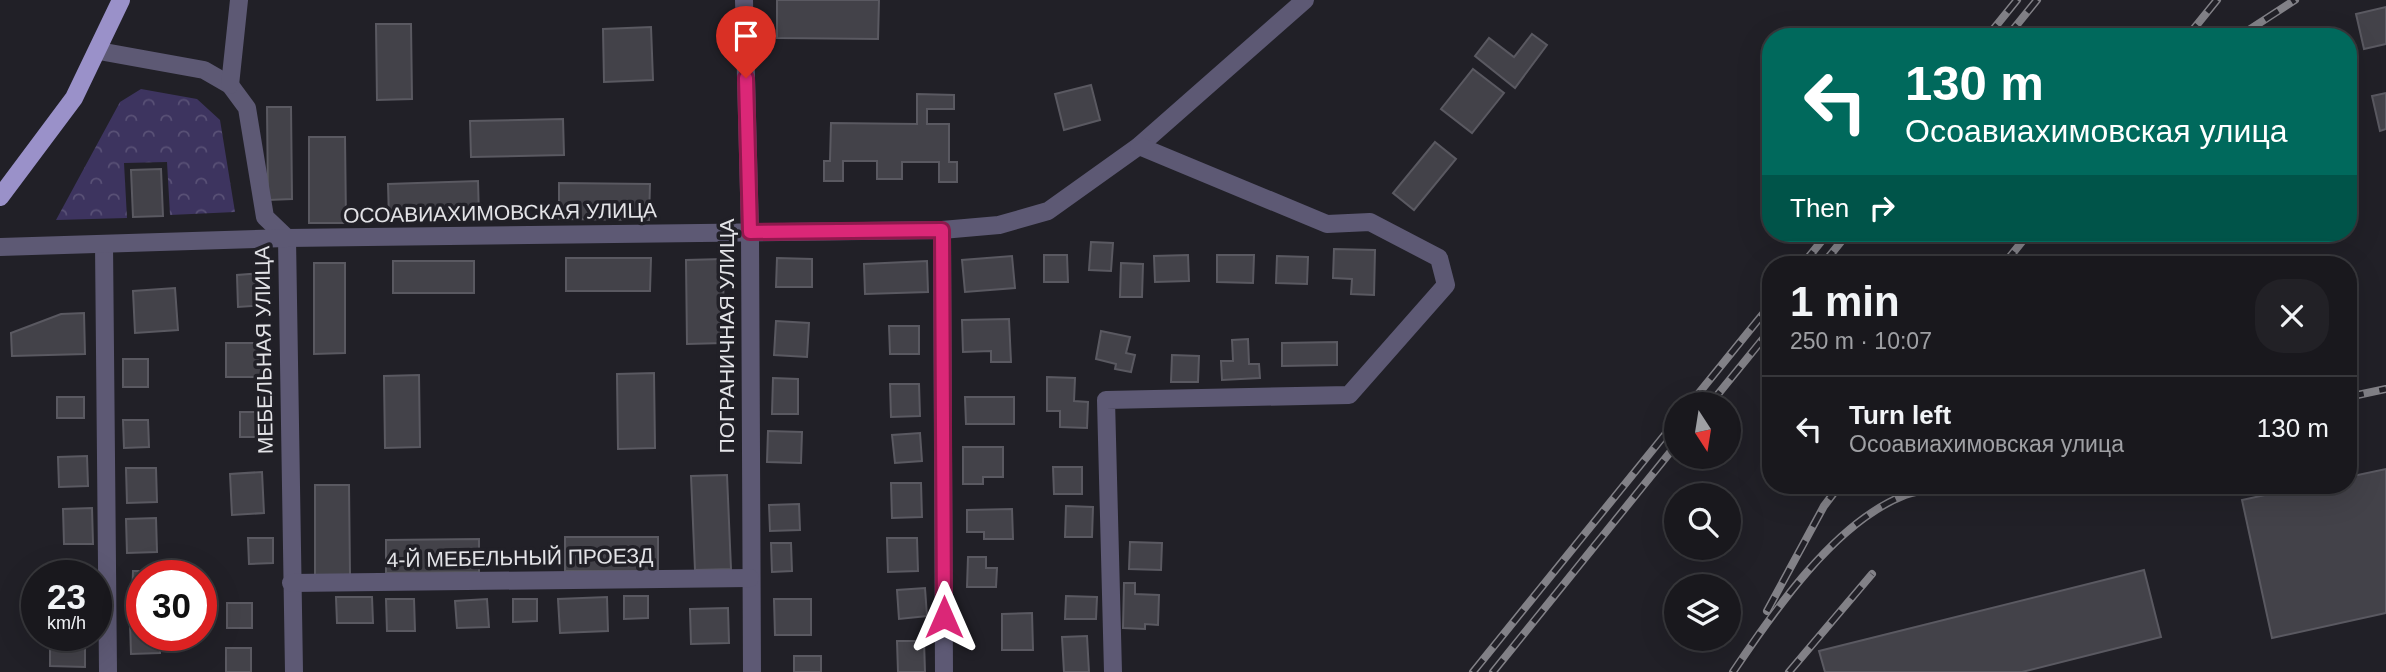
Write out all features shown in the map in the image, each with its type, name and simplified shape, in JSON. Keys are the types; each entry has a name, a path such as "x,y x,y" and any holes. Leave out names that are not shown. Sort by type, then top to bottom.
{"main road":[{"path":"0,197 74,98 99,51 121,0"}],"street":[{"path":"99,51 204,70 230,85 239,0"},
{"name":"ПОГРАНИЧНАЯ УЛИЦА","path":"744,0 750,232 752,672"},
{"name":"ОСОАВИАХИМОВСКАЯ УЛИЦА","path":"0,247 287,238 942,230 999,225 1048,211 1139,146 1305,0"},
{"name":"МЕБЕЛЬНАЯ УЛИЦА","path":"230,85 247,108 265,217 287,238 290,583 294,672"},
{"path":"1113,672 1106,400 1349,395 1446,285 1439,258 1370,222 1327,224 1139,146"},
{"path":"942,230 944,672"},
{"path":"104,244 108,672"},
{"name":"4-Й МЕБЕЛЬНЫЙ ПРОЕЗД","path":"290,583 750,578"}],"green space":[{"path":"141,89 197,99 220,120 235,212 170,215 167,162 124,163 127,218 56,220 120,102"}],"building":[{"path":"777,0 879,0 878,39 777,38"},
{"path":"2386,7 2386,44 2364,49 2356,14"},
{"path":"376,24 411,24 412,99 377,100"},
{"path":"651,27 653,80 604,82 603,29"},
{"path":"1532,34 1547,45 1515,88 1475,56 1489,38 1514,57"},
{"path":"1473,69 1504,93 1472,133 1441,109"},
{"path":"1091,85 1100,120 1064,130 1055,94"},
{"path":"2386,93 2386,129 2380,131 2372,96"},
{"path":"917,94 954,95 954,109 927,109 927,124 949,124 949,162 957,162 957,182 939,182 939,162 902,162 902,179 877,179 877,161 843,161 843,181 824,181 824,161 830,161 831,123 917,124"},
{"path":"267,107 291,107 292,199 268,200"},
{"path":"563,119 564,155 471,157 470,121"},
{"path":"309,137 345,137 346,223 309,223"},
{"path":"1435,142 1456,159 1414,210 1393,193"},
{"path":"161,169 163,216 133,217 131,170"},
{"path":"478,181 479,217 389,219 388,184"},
{"path":"559,183 650,184 649,220 559,219"},
{"path":"1091,242 1113,243 1111,271 1089,270"},
{"path":"1334,249 1375,250 1374,295 1351,294 1352,279 1333,278"},
{"path":"1044,255 1067,255 1068,282 1044,282"},
{"path":"1188,255 1189,281 1155,282 1154,256"},
{"path":"1217,255 1254,255 1253,283 1217,282"},
{"path":"1012,256 1015,288 965,292 962,260"},
{"path":"1277,256 1308,257 1307,284 1276,283"},
{"path":"566,258 651,258 650,291 566,291"},
{"path":"777,258 812,259 812,287 776,287"},
{"path":"723,259 724,343 687,344 686,260"},
{"path":"393,261 474,261 474,293 393,293"},
{"path":"927,261 928,292 865,294 864,264"},
{"path":"314,263 345,263 345,353 314,354"},
{"path":"1121,263 1143,264 1142,297 1120,297"},
{"path":"264,273 266,305 238,307 237,275"},
{"path":"175,288 178,330 135,333 133,291"},
{"path":"84,313 85,354 12,356 11,333 61,314"},
{"path":"1009,319 1011,362 991,362 991,351 963,352 962,320"},
{"path":"776,321 809,323 807,357 774,355"},
{"path":"889,326 919,326 919,354 890,354"},
{"path":"1101,331 1130,337 1126,353 1135,355 1131,372 1115,369 1116,364 1096,359"},
{"path":"1248,339 1249,364 1259,364 1260,378 1222,380 1221,361 1233,361 1232,340"},
{"path":"1337,342 1337,365 1282,366 1282,343"},
{"path":"226,343 267,343 266,377 226,377"},
{"path":"1172,355 1199,356 1198,382 1171,382"},
{"path":"123,359 148,359 148,387 123,387"},
{"path":"654,373 655,448 618,449 617,374"},
{"path":"419,375 420,447 385,448 384,376"},
{"path":"1047,377 1075,378 1074,401 1088,402 1087,428 1060,427 1060,411 1047,411"},
{"path":"773,378 798,379 798,414 772,414"},
{"path":"890,384 919,384 920,416 891,417"},
{"path":"57,397 84,397 84,418 57,418"},
{"path":"965,397 1014,397 1014,424 966,424"},
{"path":"240,412 264,412 265,437 240,437"},
{"path":"123,420 148,420 149,447 124,448"},
{"path":"768,431 802,432 801,463 767,462"},
{"path":"920,433 922,461 895,463 892,435"},
{"path":"963,447 1003,447 1003,477 983,477 983,484 963,484"},
{"path":"87,456 88,486 59,487 58,457"},
{"path":"1053,467 1082,467 1082,494 1054,494"},
{"path":"126,468 156,468 157,502 127,503"},
{"path":"2386,469 2386,613 2272,638 2242,500 2270,494 2357,494 2357,475"},
{"path":"262,472 264,513 232,515 230,474"},
{"path":"727,475 731,569 695,570 691,476"},
{"path":"891,483 921,483 922,517 892,518"},
{"path":"315,485 349,485 350,576 315,576"},
{"path":"799,504 800,530 770,531 769,505"},
{"path":"1066,506 1093,507 1092,537 1065,537"},
{"path":"92,508 93,544 64,544 63,509"},
{"path":"1012,509 1013,539 984,539 984,532 967,532 967,510"},
{"path":"156,518 157,552 127,553 126,519"},
{"path":"565,537 658,537 658,571 565,571"},
{"path":"248,538 273,538 273,563 249,564"},
{"path":"887,538 917,538 918,571 888,572"},
{"path":"479,539 479,572 386,573 386,540"},
{"path":"1130,542 1162,543 1161,570 1129,569"},
{"path":"771,543 791,543 792,571 772,572"},
{"path":"968,557 986,557 986,568 997,568 996,587 967,587"},
{"path":"2144,570 2161,637 2022,672 1825,672 1819,651"},
{"path":"1124,583 1135,583 1135,594 1159,595 1158,625 1145,624 1145,629 1123,628"},
{"path":"925,588 927,616 899,619 897,590"},
{"path":"624,596 648,596 648,618 624,619"},
{"path":"1066,596 1097,597 1096,619 1065,619"},
{"path":"336,597 372,597 373,623 337,623"},
{"path":"607,597 608,631 560,633 558,599"},
{"path":"386,599 414,599 415,631 387,631"},
{"path":"487,599 489,627 457,628 455,601"},
{"path":"513,599 537,599 537,621 513,622"},
{"path":"774,599 811,599 811,635 775,635"},
{"path":"227,603 252,603 252,628 227,628"},
{"path":"728,608 729,643 691,644 690,609"},
{"path":"1032,613 1033,650 1002,650 1002,614"},
{"path":"1087,636 1089,672 1064,672 1062,637"},
{"path":"897,641 924,641 925,672 898,672"},
{"path":"226,648 251,648 251,672 226,672"},
{"path":"50,651 85,651 85,667 50,666"},
{"path":"131,651 160,651 160,653 131,654"},
{"path":"794,656 821,656 821,672 794,672"}],"railway":[{"path":"1994,28 2017,0"},
{"path":"2014,28 2037,0"},
{"path":"2194,28 2217,0"},
{"path":"2252,28 2295,0"},
{"path":"1809,256 1821,242"},
{"path":"1829,256 1841,242"},
{"path":"2010,256 2022,242"},
{"path":"1700,392 1762,315"},
{"path":"1720,392 1762,340"},
{"path":"2357,395 2386,389"},
{"path":"1473,672 1664,436"},
{"path":"1493,672 1664,460"},
{"path":"1767,611 1833,494"},
{"path":"1733,672 1787,596 1831,547 1854,525 1879,508 1909,494"},
{"path":"1789,672 1872,574"}],"route":[{"path":"746,78 750,232 942,230 944,617"}]}
